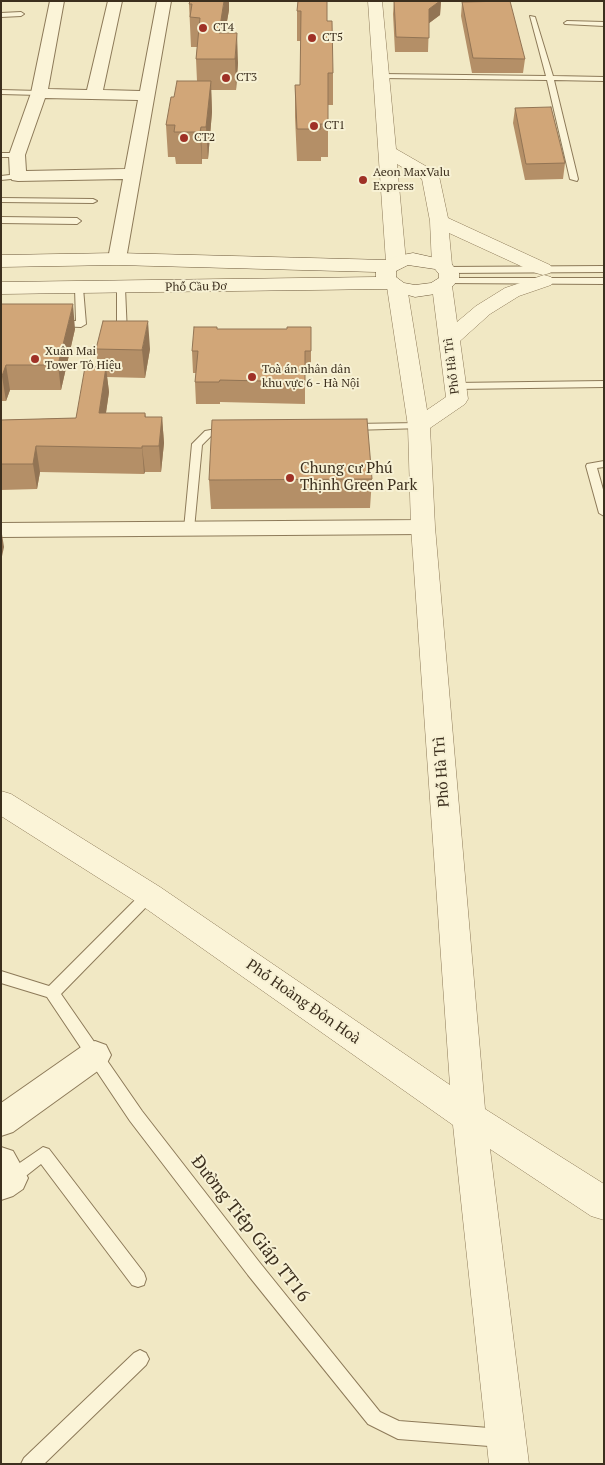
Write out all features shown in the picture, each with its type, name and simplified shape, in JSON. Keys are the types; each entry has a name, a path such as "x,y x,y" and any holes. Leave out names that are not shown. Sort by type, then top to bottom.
{"street":[{"path":"57,1 39,93 9,155 10,177 132,174"},
{"path":"94,95 115,1"},
{"path":"117,259 164,1"},
{"name":"Phố Hà Trì","path":"375,1 388,152 393,275 418,426 423,527 469,1118 508,1451"},
{"path":"39,93 146,96"},
{"name":"Phố Hà Trì","path":"388,152 430,176 439,221 449,339 457,399 418,426"},
{"path":"439,221 543,275"},
{"name":"Phố Cầu Đơ","path":"1,261 117,259 393,275"},
{"path":"413,259 424,260 445,276 435,289 416,291 393,275 413,259"},
{"name":"Phố Cầu Đơ","path":"1,288 121,288 393,275"},
{"path":"449,339 483,310 543,275"},
{"path":"1,530 423,527"},
{"name":"Phố Hoàng Đôn Hoà","path":"1,802 149,895 469,1118 604,1204"},
{"path":"1,1122 95,1055"}],"lane":[{"path":"1,15 21,14"},
{"path":"532,17 550,78 574,179"},
{"path":"567,22 604,24"},
{"path":"382,76 604,79"},
{"path":"1,92 39,93"},
{"path":"1,200 93,201"},
{"path":"1,220 77,221"},
{"path":"445,276 543,275 604,269"},
{"path":"543,275 604,281"},
{"path":"51,324 81,324 79,288"},
{"path":"121,288 122,334"},
{"path":"455,386 604,384"},
{"path":"339,427 418,426"},
{"path":"189,529 197,444 209,434 240,428"},
{"path":"604,464 591,466 604,513"},
{"path":"1,977 52,993 149,895"},
{"name":"Đường Tiếp Giáp TT16","path":"52,993 148,1131 254,1269 374,1418 398,1430 508,1451"},
{"path":"4,1175 43,1154 138,1279"},
{"path":"30,1464 140,1359"}],"building":[{"path":"190,1 224,1 219,33 237,33 235,59 196,59 200,18 190,17 192,4 189,4"},
{"path":"298,1 327,1 327,21 332,21 333,73 328,73 328,124 320,124 321,129 297,129 295,85 300,85 301,11 297,11"},
{"path":"394,1 440,1 429,9 429,38 396,37"},
{"path":"510,1 525,59 473,58 462,2"},
{"path":"177,81 211,81 206,127 201,127 200,132 174,132 175,125 166,125 171,97 174,97"},
{"path":"551,107 565,163 526,164 515,108"},
{"path":"1,304 73,304 58,365 6,365 1,376"},
{"path":"103,321 148,321 142,350 96,349"},
{"path":"194,327 217,327 217,329 287,329 287,327 311,327 311,351 305,351 305,382 220,380 219,382 195,382 198,351 192,351"},
{"path":"85,367 106,367 99,413 145,413 145,417 162,417 159,446 142,446 142,448 36,446 33,464 1,464 1,420 76,418"},
{"path":"367,419 372,479 209,480 212,420"}],"place":[{"name":"CT4","path":"203,28"},
{"name":"CT5","path":"312,38"},
{"name":"CT3","path":"226,78"},
{"name":"CT1","path":"314,126"},
{"name":"CT2","path":"184,138"},
{"name":"Aeon MaxValu Express","path":"363,180"},
{"name":"Xuân Mai Tower Tô Hiệu","path":"35,359"},
{"name":"Toà án nhân dân khu vực 6 - Hà Nội","path":"252,377"},
{"name":"Chung cư Phú Thịnh Green Park","path":"290,478"}]}
